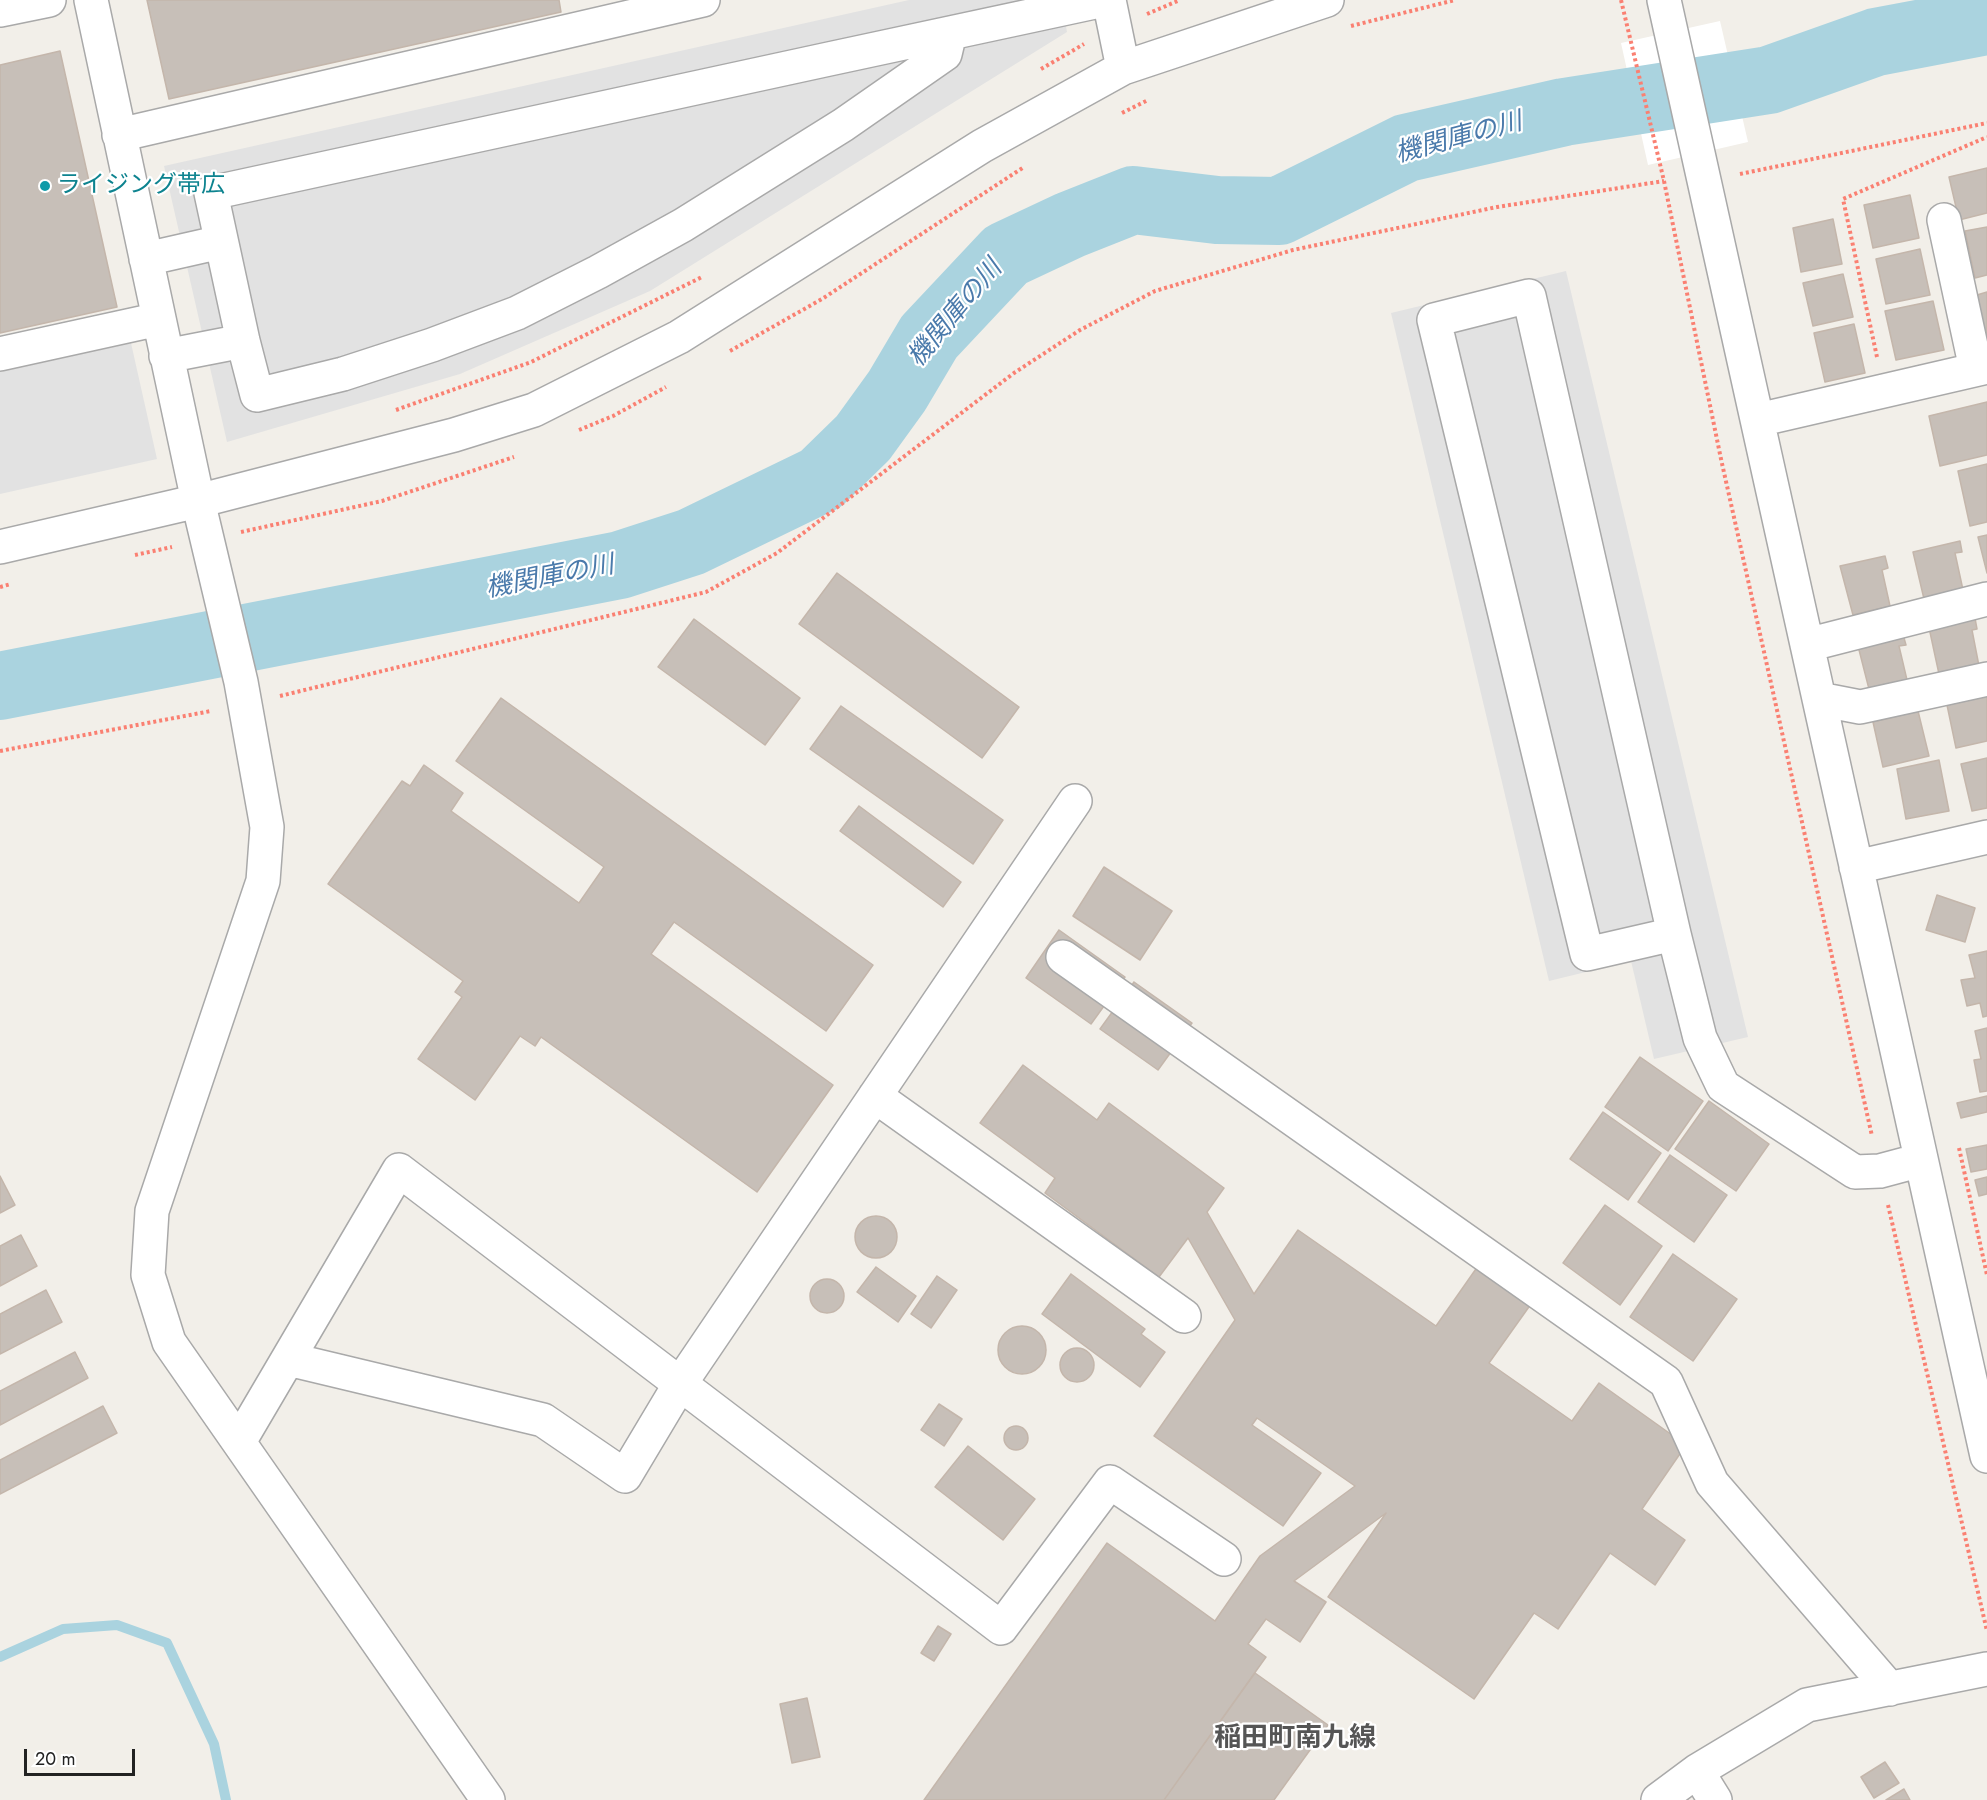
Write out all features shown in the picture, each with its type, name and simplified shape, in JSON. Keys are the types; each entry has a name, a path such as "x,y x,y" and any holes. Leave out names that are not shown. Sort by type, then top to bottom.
{"street":[{"path":"0,10 49,0"},
{"path":"91,0 166,356 243,693 267,827 263,881 152,1211 148,1275 169,1342 488,1800"},
{"path":"119,135 703,0"},
{"path":"950,33 945,54 843,125 683,225 598,272 517,313 432,345 344,374 257,394 243,341 211,193 950,33 1104,0"},
{"path":"1109,0 1123,68"},
{"path":"0,547 198,501 454,435 534,410 679,337 982,146 1123,68 1327,0"},
{"path":"1664,0 1987,1456"},
{"path":"1758,420 1982,368 1944,220"},
{"path":"146,260 221,242"},
{"path":"1674,934 1587,954 1434,320 1529,296 1674,934 1700,1038 1723,1086 1855,1172 1880,1171 1922,1160"},
{"path":"0,354 159,319"},
{"path":"166,356 243,341"},
{"path":"1807,645 1987,599"},
{"path":"1819,699 1860,707 1987,679"},
{"path":"288,1359 543,1420 626,1476 680,1384 1075,801"},
{"path":"1856,867 1987,837"},
{"path":"1063,957 1666,1382 1712,1484 1890,1689"},
{"path":"875,1096 1184,1316"},
{"path":"239,1442 399,1170 1001,1628 1110,1482 1224,1560"},
{"path":"1658,1800 1697,1771 1807,1706 1987,1669"},
{"path":"1697,1771 1715,1800"}],"path":[{"path":"1621,0 1660,162 1720,459 1880,1171 1987,1630"},
{"path":"1739,174 1987,123"},
{"path":"1884,390 1843,198 1987,137"},
{"path":"0,752 243,693 706,592 777,553 1014,373 1080,330 1155,291 1293,250 1497,207 1664,181"}],"shaded area":[{"path":"909,0 1061,0 1067,32 650,291 460,374 227,442 164,166"},
{"path":"1566,271 1748,1037 1654,1059 1631,961 1549,981 1391,313"},
{"path":"131,343 157,459 0,494 0,372"}],"pier":[{"path":"1720,21 1748,142 1648,165 1621,43"}],"building":[{"path":"147,0 559,0 561,12 169,99"},
{"name":"ライジング帯広","path":"60,51 117,307 0,333 0,65"},
{"path":"1987,168 1987,213 1959,220 1949,177"},
{"path":"1910,195 1919,238 1873,248 1864,205"},
{"path":"1833,219 1842,264 1801,272 1793,228"},
{"path":"1987,227 1987,275 1975,278 1965,231"},
{"path":"1920,249 1930,295 1886,304 1876,259"},
{"path":"1843,274 1853,317 1813,326 1803,283"},
{"path":"1987,292 1987,340 1986,340 1977,295"},
{"path":"1933,301 1944,350 1896,360 1885,311"},
{"path":"1854,324 1865,373 1825,382 1814,333"},
{"path":"1987,402 1987,455 1940,466 1929,416"},
{"path":"1987,464 1987,522 1970,526 1958,471"},
{"path":"1987,535 1987,573 1978,537"},
{"path":"1960,541 1962,552 1955,553 1963,590 1924,599 1913,552"},
{"path":"1885,556 1888,568 1882,570 1890,606 1853,615 1840,566"},
{"path":"837,573 1019,707 982,758 799,624"},
{"path":"1974,613 1977,629 1972,630 1979,666 1939,674 1928,623"},
{"path":"694,619 800,698 765,745 658,667"},
{"path":"1902,631 1906,645 1899,646 1907,680 1869,689 1857,642"},
{"path":"1987,695 1987,741 1956,748 1947,705"},
{"path":"501,698 873,965 826,1031 674,922 651,954 833,1085 757,1192 541,1037 535,1046 520,1036 475,1100 418,1059 462,997 455,992 463,981 328,884 402,781 410,786 424,765 463,793 451,811 579,903 604,867 456,761"},
{"path":"841,706 1003,820 973,864 810,749"},
{"path":"1918,711 1929,756 1883,767 1873,722"},
{"path":"1987,758 1987,808 1972,811 1961,764"},
{"path":"1939,760 1949,811 1906,819 1897,769"},
{"path":"859,806 961,882 943,907 840,831"},
{"path":"1104,867 1172,911 1140,960 1073,916"},
{"path":"1937,895 1975,908 1965,942 1926,930"},
{"path":"1059,930 1125,977 1091,1024 1026,978"},
{"path":"1987,951 1987,1016 1983,1017 1980,1003 1967,1006 1961,980 1975,978 1969,955"},
{"path":"1134,982 1192,1023 1158,1070 1100,1029"},
{"path":"1987,1028 1987,1091 1980,1092 1974,1060 1981,1059 1975,1031"},
{"path":"1640,1057 1703,1101 1668,1151 1605,1107"},
{"path":"1023,1065 1097,1120 1109,1103 1224,1188 1207,1212 1254,1294 1298,1230 1436,1326 1478,1266 1531,1304 1489,1363 1572,1421 1599,1383 1686,1445 1642,1509 1685,1540 1655,1585 1610,1553 1558,1629 1534,1613 1474,1699 1328,1597 1386,1513 1294,1581 1326,1602 1300,1642 1266,1619 1248,1644 1266,1657 1164,1800 924,1800 1107,1543 1215,1621 1260,1556 1355,1486 1257,1418 1252,1425 1321,1473 1283,1526 1154,1436 1235,1320 1188,1238 1159,1277 1045,1193 1055,1178 980,1123"},
{"path":"1987,1096 1987,1112 1961,1118 1957,1103"},
{"path":"1709,1101 1769,1144 1736,1191 1675,1149"},
{"path":"1603,1112 1661,1153 1628,1200 1570,1159"},
{"path":"1987,1145 1987,1169 1971,1172 1966,1149"},
{"path":"1670,1155 1727,1195 1694,1242 1638,1202"},
{"path":"0,1176 15,1205 0,1213"},
{"path":"1987,1177 1987,1194 1979,1196 1975,1180"},
{"path":"1605,1205 1662,1246 1620,1305 1563,1263"},
{"path":"876,1216 884,1217 891,1222 896,1229 896,1245 891,1252 884,1257 876,1258 868,1257 861,1252 856,1245 855,1237 856,1229 861,1222 868,1217"},
{"path":"21,1235 37,1266 0,1286 0,1246"},
{"path":"1673,1254 1737,1299 1693,1361 1630,1317"},
{"path":"876,1267 916,1296 898,1322 857,1292"},
{"path":"1071,1274 1145,1329 1141,1334 1165,1352 1140,1387 1042,1314"},
{"path":"937,1276 957,1290 931,1328 911,1314"},
{"path":"827,1279 839,1284 844,1296 839,1308 827,1313 815,1308 810,1296 815,1284"},
{"path":"46,1290 62,1322 0,1354 0,1314"},
{"path":"1017,1326 1027,1326 1039,1333 1046,1345 1046,1355 1039,1367 1027,1374 1017,1374 1002,1363 998,1355 998,1345 1009,1330"},
{"path":"1077,1348 1089,1353 1094,1365 1089,1377 1077,1382 1065,1377 1060,1365 1065,1353"},
{"path":"75,1352 88,1378 0,1425 0,1391"},
{"path":"939,1404 962,1419 944,1446 921,1430"},
{"path":"103,1406 117,1433 0,1494 0,1460"},
{"path":"1016,1426 1021,1427 1027,1433 1027,1443 1021,1449 1016,1450 1011,1449 1005,1443 1004,1438 1005,1433 1011,1427"},
{"path":"968,1446 1035,1499 1003,1540 935,1487"},
{"path":"938,1626 951,1634 934,1661 921,1653"},
{"path":"1255,1673 1328,1725 1274,1800 1164,1800"},
{"path":"807,1698 820,1757 792,1763 780,1704"},
{"path":"1885,1762 1899,1783 1874,1798 1861,1777"},
{"path":"1904,1789 1910,1800 1886,1800"}],"waterway":[{"name":"機関庫の川","path":"0,686 620,565 691,542 821,479 863,438 897,391 929,337 1006,255 1070,225 1133,200 1217,210 1279,211 1406,148 1564,112 1769,80 1876,42 1987,21"},
{"path":"0,1657 63,1629 117,1625 167,1643 214,1744 226,1800"}],"place":[{"name":"ライジング帯広","path":"45,186"}],"district":[{"name":"稲田町南九線","path":"1295,1739"}]}
